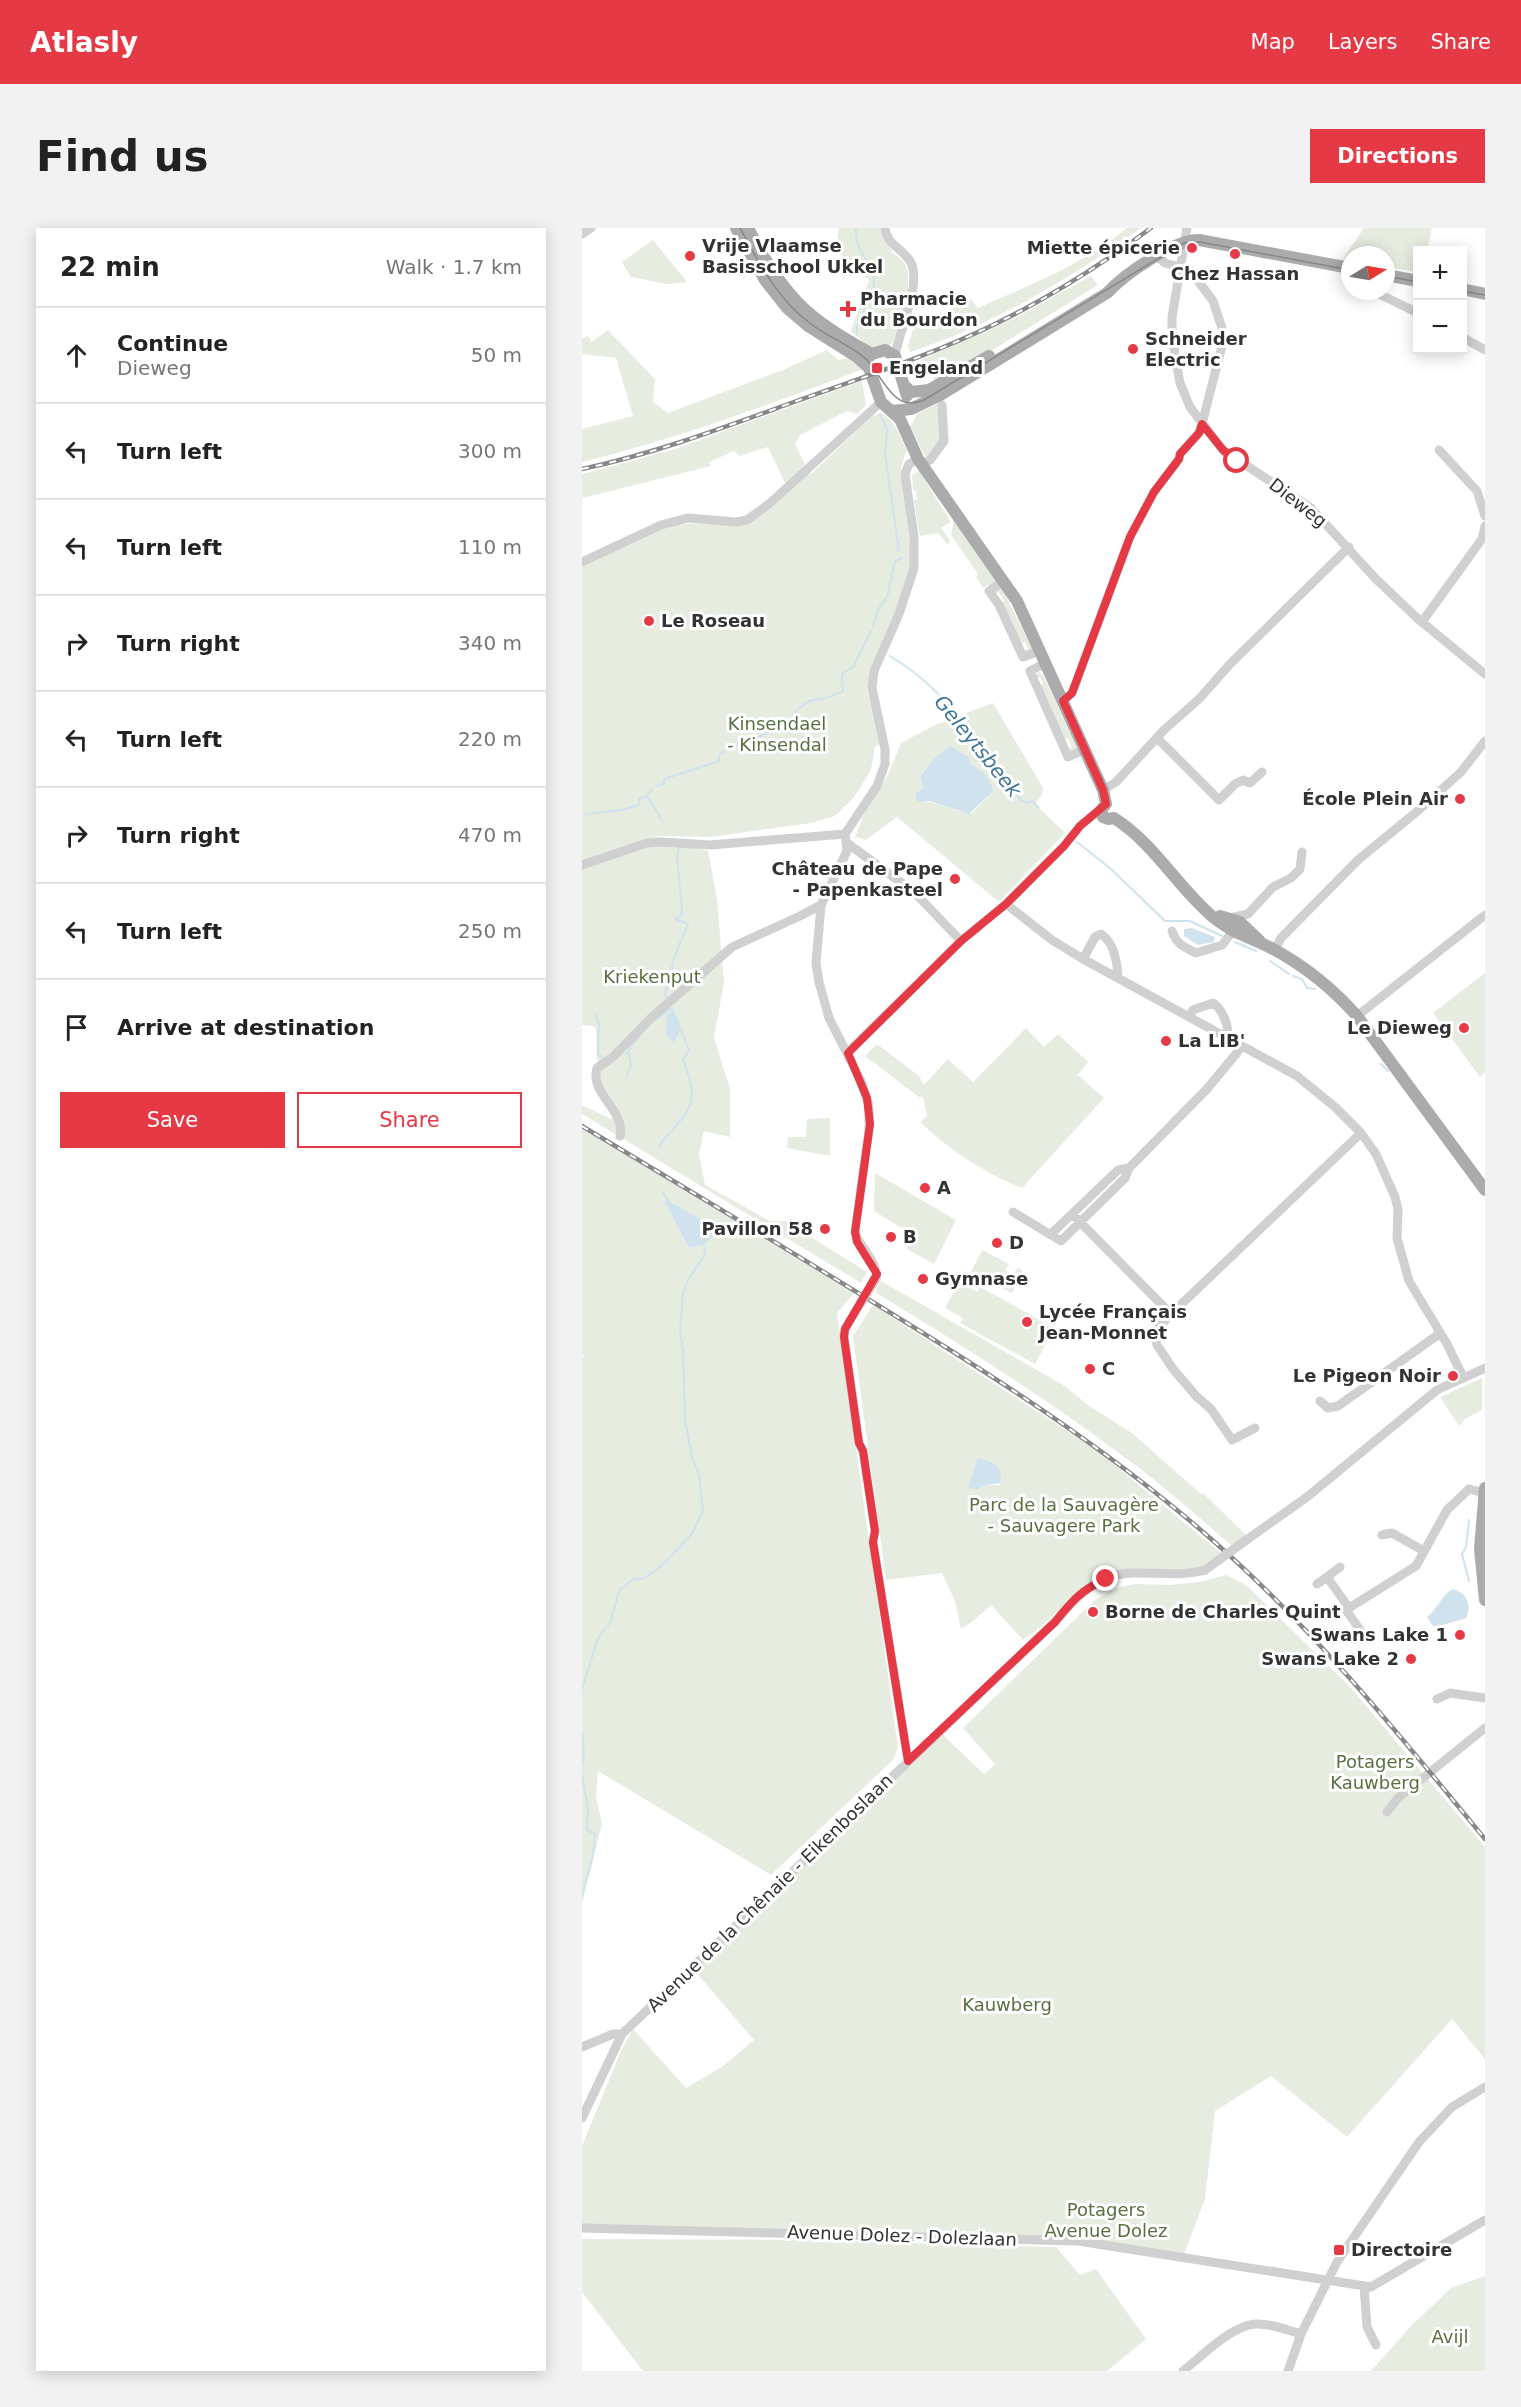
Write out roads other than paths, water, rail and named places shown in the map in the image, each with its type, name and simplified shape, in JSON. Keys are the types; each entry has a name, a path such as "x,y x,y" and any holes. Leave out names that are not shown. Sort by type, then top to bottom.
{"main road":[{"path":"736,228 765,280 787,308 808,326 870,360"},
{"path":"748,228 769,268 794,300 815,320 870,360 881,402 899,413 920,462 1017,601 1103,790 1109,810 1155,852 1193,898 1209,913 1236,927 1319,980 1357,1016 1485,1190"},
{"path":"899,413 920,406 962,382 1107,293 1115,284 1154,259 1185,242 1199,240 1341,270"},
{"path":"906,387 911,392 929,390 1145,262 1154,259"},
{"path":"1395,277 1413,280"},
{"path":"1467,291 1485,294"},
{"path":"870,360 885,351 895,356 906,387 907,401 899,413"},
{"path":"1484,1491 1480,1549 1485,1600"}],"street":[{"path":"582,234 591,228"},
{"path":"885,228 888,240 907,257 913,272 910,304 895,356"},
{"name":"Dieweg","path":"1187,228 1172,317 1174,358 1180,383 1190,407 1223,450 1305,504 1422,622 1485,674"},
{"path":"1063,701 1072,693 1130,537 1154,492 1179,459 1180,454 1199,433 1223,342 1216,307 1190,270 1154,259"},
{"path":"1391,300 1413,311"},
{"path":"1467,340 1485,350"},
{"path":"582,562 673,521 688,518 736,522 747,520 770,504 881,402"},
{"path":"908,1761 873,1542 875,1531 863,1451 859,1443 844,1337 845,1329 876,1279 876,1270 857,1242 855,1232 870,1124 867,1098 848,1053 829,1018 817,974 817,945 821,905 848,851 846,838 877,786 885,764 885,748 872,688 874,671 899,614 915,568 914,537 905,474 909,464 930,460 944,441 942,405"},
{"path":"1439,450 1477,491 1485,516"},
{"path":"1422,622 1482,539 1485,526"},
{"path":"1103,790 1116,782 1164,730 1349,548"},
{"path":"1004,581 988,589 999,605 1023,657 1040,651"},
{"path":"1046,663 1030,671 1049,716 1068,757 1084,750"},
{"path":"1158,739 1219,800 1235,784 1243,780 1250,783 1262,772"},
{"path":"1270,948 1358,860 1461,772 1485,741"},
{"path":"848,1053 961,941 1006,904 1080,829 1080,826 1109,810"},
{"path":"582,865 647,843 710,845 846,838 914,891 961,941"},
{"path":"1172,931 1181,946 1196,953 1222,945 1236,927 1241,914 1248,914 1273,887 1291,878 1300,869 1302,852"},
{"path":"1006,904 1052,940 1083,959 1118,976 1297,1076 1335,1107 1361,1133 1376,1154 1395,1197 1398,1209 1397,1238 1409,1281 1447,1344 1463,1377"},
{"path":"620,1136 620,1122 598,1086 597,1068 613,1057 650,1019 732,947 821,905"},
{"path":"1236,927 1249,922 1248,914"},
{"path":"1357,1016 1485,915"},
{"path":"1083,959 1095,937 1101,934 1109,939 1118,965 1118,976"},
{"path":"1189,1017 1193,1010 1212,1003 1219,1008 1228,1031 1227,1038"},
{"path":"1013,1212 1061,1240 1125,1178 1129,1168 1206,1090 1240,1046"},
{"path":"1255,1428 1232,1440 1211,1409 1197,1397 1173,1369 1157,1345 1155,1332 1171,1314 1361,1133"},
{"path":"1051,1234 1118,1170 1129,1168"},
{"path":"1072,1214 1171,1314"},
{"path":"1320,1401 1328,1408 1338,1406 1439,1334"},
{"name":"Avenue de la Chênaie - Eikenboslaan","path":"582,2118 622,2034 1055,1622 1076,1597 1087,1588 1106,1579 1131,1573 1174,1575 1205,1570 1307,1497 1437,1390 1485,1368"},
{"path":"1363,1634 1346,1610 1416,1566 1447,1510 1469,1489 1484,1491"},
{"path":"1382,1535 1392,1533 1424,1551"},
{"path":"1317,1584 1340,1567"},
{"path":"1327,1577 1349,1608"},
{"path":"1437,1699 1450,1693 1485,1698"},
{"path":"1387,1812 1398,1798 1485,1728"},
{"path":"582,2047 614,2034 622,2034"},
{"path":"1288,2371 1301,2334 1336,2262 1419,2142 1452,2107 1485,2086"},
{"path":"1376,2345 1367,2327 1364,2286 1379,2284 1485,2220"},
{"name":"Avenue Dolez - Dolezlaan","path":"582,2228 1078,2241 1364,2286"},
{"path":"1183,2371 1244,2326 1266,2325 1301,2334"}],"water":[{"path":"950,746 968,757 970,764 985,774 992,786 993,791 969,814 930,801 920,802 915,799 916,793 923,788 920,776 934,759"},
{"path":"1192,928 1215,937 1214,942 1198,945 1184,936 1184,929"},
{"path":"671,1012 677,1016 680,1030 674,1042 666,1035 667,1014"},
{"path":"667,1200 714,1227 715,1232 710,1239 701,1245 689,1248 664,1201"},
{"path":"977,1459 988,1460 996,1465 1001,1473 1001,1483 987,1485 976,1490 968,1487"},
{"path":"1453,1589 1462,1593 1467,1600 1466,1618 1433,1626 1427,1617"}],"waterway":[{"name":"Geleytsbeek","path":"856,228 858,243 871,270 874,285 857,327 857,335"},
{"name":"Geleytsbeek","path":"880,414 887,429 885,454 899,551"},
{"path":"873,626 879,608 887,597 895,561 902,558"},
{"path":"657,786 664,784 664,779 719,761 719,755 729,748 789,722 798,709 809,701 827,698 843,691 842,674 853,667 871,631"},
{"name":"Geleytsbeek","path":"890,656 936,691 956,714 968,738 1022,801 1027,803 1032,801 1039,808"},
{"path":"586,814 622,810 639,805 639,799 647,796 652,789"},
{"path":"647,796 663,822"},
{"name":"Geleytsbeek","path":"1077,842 1111,869 1165,921 1190,921 1222,936"},
{"path":"667,998 665,994 675,955 688,924 675,919 681,916 682,910 677,859 679,847"},
{"name":"Geleytsbeek","path":"1235,942 1256,951"},
{"name":"Geleytsbeek","path":"1270,961 1289,974"},
{"name":"Geleytsbeek","path":"1293,976 1302,979 1307,988 1315,989"},
{"path":"654,1021 672,1008 674,1014"},
{"path":"596,1013 599,1026 598,1055 604,1058"},
{"path":"659,1149 661,1143 685,1114 692,1097 692,1087 683,1060 689,1050 678,1022"},
{"path":"626,1054 640,1035"},
{"path":"626,1078 631,1065 629,1053"},
{"name":"Geleytsbeek","path":"1381,1064 1388,1071"},
{"path":"663,1193 669,1202"},
{"path":"582,1689 598,1638 610,1623 619,1591 632,1580 644,1578 655,1571 668,1559 692,1534 703,1511 699,1475 692,1457 685,1420 683,1351 680,1331 683,1293 689,1278 705,1255 704,1242"},
{"name":"Geleytsbeek","path":"1469,1520 1466,1547 1462,1554 1469,1581"},
{"path":"582,1732 584,1753 582,1766"},
{"path":"582,1775 588,1809 587,1830 595,1834 593,1856 582,1895"}],"tram line":[{"path":"740,228 770,280 789,304 811,324 866,359 897,398 913,403 924,400 1184,243 1200,242 1341,268"},
{"path":"1395,278 1413,281"},
{"path":"1467,292 1485,295"}],"railway":[{"path":"582,469 636,456 689,439 944,347 1014,315 1094,268 1151,228"},
{"path":"582,1126 963,1358 1048,1414 1131,1473 1210,1538 1284,1608 1354,1682 1485,1839"}],"place":[{"name":"Miette épicerie","path":"1192,248"},
{"name":"Chez Hassan","path":"1235,254"},
{"name":"Vrije Vlaamse Basisschool Ukkel","path":"690,256"},
{"name":"Pharmacie du Bourdon","path":"848,309"},
{"name":"Schneider Electric","path":"1133,349"},
{"name":"Engeland","path":"877,368"},
{"name":"Le Roseau","path":"649,621"},
{"name":"École Plein Air","path":"1460,799"},
{"name":"Château de Pape - Papenkasteel","path":"955,879"},
{"name":"Le Dieweg","path":"1464,1028"},
{"name":"La LIB'","path":"1166,1041"},
{"name":"A","path":"925,1188"},
{"name":"Pavillon 58","path":"825,1229"},
{"name":"B","path":"891,1237"},
{"name":"D","path":"997,1243"},
{"name":"Gymnase","path":"923,1279"},
{"name":"Lycée Français Jean-Monnet","path":"1027,1322"},
{"name":"C","path":"1090,1369"},
{"name":"Le Pigeon Noir","path":"1453,1376"},
{"name":"Borne de Charles Quint","path":"1093,1612"},
{"name":"Swans Lake 1","path":"1460,1635"},
{"name":"Swans Lake 2","path":"1411,1659"},
{"name":"Directoire","path":"1339,2250"}],"park label":[{"name":"Kinsendael - Kinsendal","path":"777,734"},
{"name":"Kriekenput","path":"652,977"},
{"name":"Parc de la Sauvagère - Sauvagere Park","path":"1064,1515"},
{"name":"Potagers Kauwberg","path":"1375,1772"},
{"name":"Kauwberg","path":"1007,2005"},
{"name":"Potagers Avenue Dolez","path":"1106,2220"},
{"name":"Avijl","path":"1450,2337"}]}
